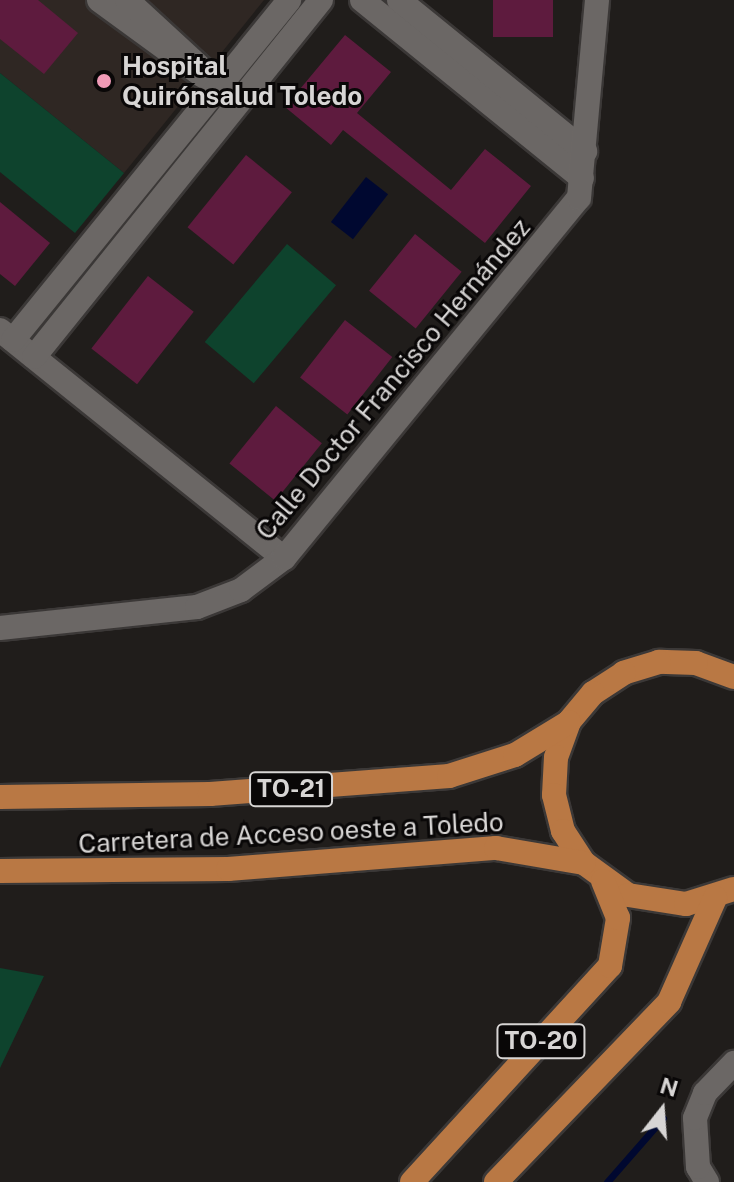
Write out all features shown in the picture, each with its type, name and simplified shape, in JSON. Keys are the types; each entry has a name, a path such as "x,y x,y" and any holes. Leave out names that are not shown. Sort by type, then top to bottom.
{"highway":[{"name":"TO-20","path":"725,893 657,903 603,881 584,863 563,831 554,795 556,757 569,722 613,680 659,662 696,663 734,677"},
{"name":"Carretera de Acceso oeste a Toledo","path":"0,797 210,794 449,776 515,755 569,722"},
{"name":"Carretera de Acceso oeste a Toledo","path":"0,871 198,870 496,848 584,863"},
{"name":"TO-20","path":"412,1182 610,966 618,918 603,881"},
{"name":"TO-20","path":"496,1182 669,1002 725,893"}],"street":[{"path":"99,0 173,60 219,85"},
{"path":"127,0 238,101"},
{"path":"284,558 7,335 289,0"},
{"path":"34,357 321,0"},
{"path":"362,0 582,178"},
{"path":"399,0 585,151"},
{"name":"Calle Doctor Francisco Hernández","path":"0,628 197,607 241,590 284,558 579,198 597,0"},
{"path":"707,1182 698,1167 695,1118 705,1093 734,1063"}],"shaded area":[{"name":"Hospital Quirónsalud Toledo","path":"0,0 264,0 124,173 0,73"}],"green space":[{"path":"0,73 124,173 75,233 0,172"},
{"path":"287,244 336,285 254,383 205,342"},
{"path":"0,968 44,976 0,1068"}],"water":[{"path":"366,177 388,194 353,239 331,222"}],"building":[{"path":"0,0 38,0 78,33 44,74 0,39"},
{"path":"493,0 553,0 553,37 493,37"},
{"path":"345,35 391,72 357,113 451,190 485,149 531,186 485,243 343,130 331,145 285,107"},
{"path":"246,155 292,192 233,264 187,227"},
{"path":"0,202 50,243 15,286 0,274"},
{"path":"415,234 462,272 416,328 369,291"},
{"path":"148,276 194,312 137,384 91,348"},
{"path":"345,320 392,357 347,414 300,378"},
{"path":"276,406 322,443 275,501 229,464"}],"waterway":[{"path":"607,1182 663,1118"}],"place":[{"name":"Hospital Quirónsalud Toledo","path":"104,81"}]}
